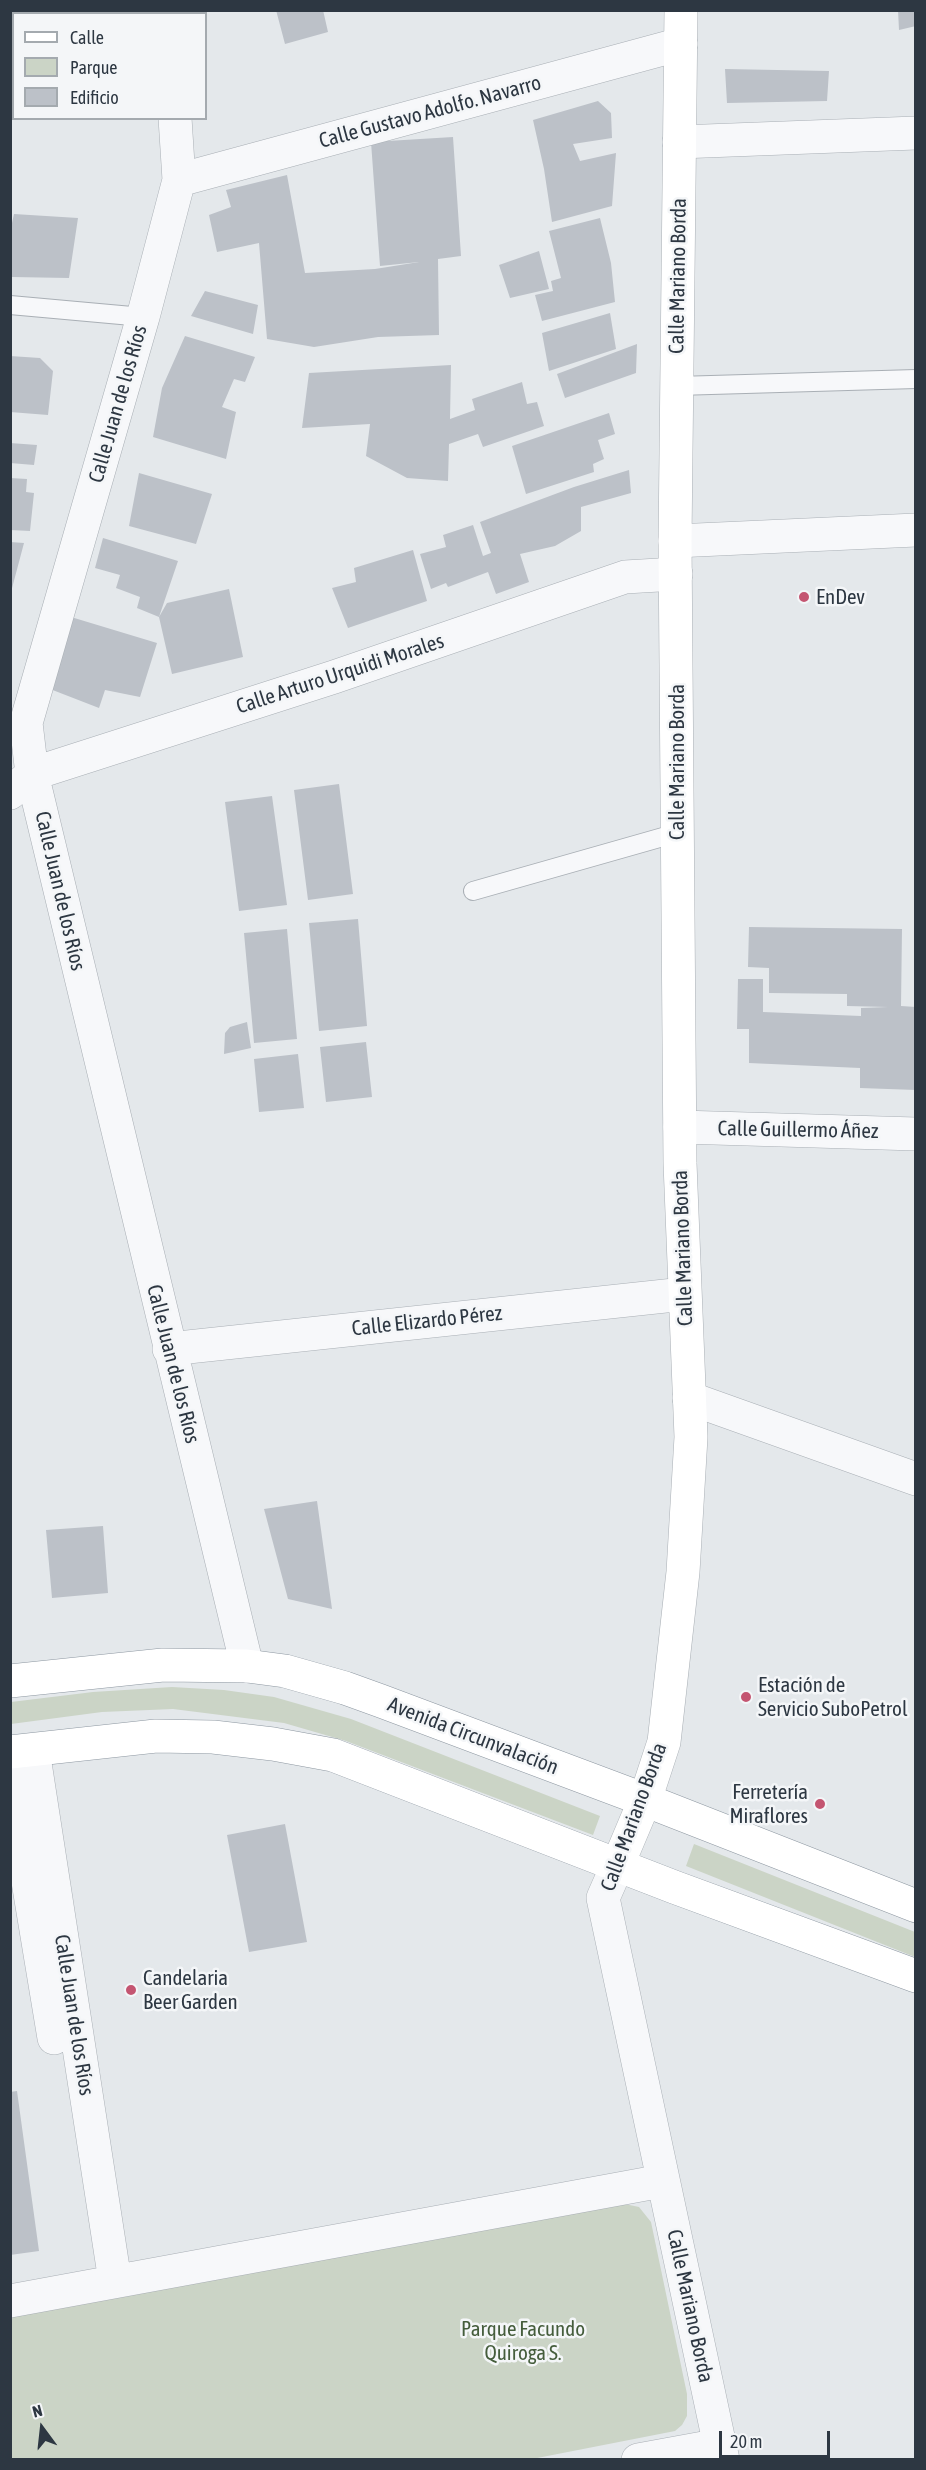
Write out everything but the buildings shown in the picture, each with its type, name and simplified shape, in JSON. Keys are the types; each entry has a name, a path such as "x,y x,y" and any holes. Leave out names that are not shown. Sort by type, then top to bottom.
{"main road":[{"name":"Calle Mariano Borda","path":"618,1864 645,1800 663,1742 683,1572 691,1437 684,1294 677,833 675,541 681,10"},
{"name":"Avenida Circunvalación","path":"10,1681 163,1665 247,1666 285,1671 345,1688 645,1800 915,1906"},
{"path":"22,1751 156,1736 213,1737 273,1744 333,1755 915,1976"}],"street":[{"name":"Calle Gustavo Adolfo. Navarro","path":"179,180 681,44"},
{"name":"Calle Juan de los Ríos","path":"175,120 179,180 143,317 26,723 21,783 169,1349 247,1666"},
{"path":"680,142 915,134"},
{"path":"675,541 915,530"},
{"name":"Calle Arturo Urquidi Morales","path":"21,783 625,577 676,574"},
{"name":"Calle Guillermo Áñez","path":"681,1127 915,1134"},
{"name":"Calle Elizardo Pérez","path":"169,1349 684,1294"},
{"path":"689,1398 915,1479"},
{"name":"Calle Juan de los Ríos","path":"22,1751 105,2283"},
{"name":"Calle Juan de los Ríos","path":"10,1773 105,2283"},
{"name":"Calle Mariano Borda","path":"618,1864 603,1898 722,2452"},
{"path":"10,2301 662,2181"},
{"path":"638,2460 722,2452"}],"lane":[{"path":"10,305 143,317"},
{"path":"677,386 915,379"},
{"path":"473,891 677,833"}],"green space":[{"path":"172,1687 224,1690 274,1697 351,1719 600,1816 593,1835 346,1741 284,1723 173,1709 102,1712 11,1724 11,1702 93,1692"},
{"path":"694,1844 915,1932 915,1957 686,1866"},
{"name":"Parque Facundo Quiroga S.","path":"620,2203 639,2207 651,2222 687,2394 687,2416 675,2431 527,2460 11,2460 11,2316"}],"place":[{"name":"EnDev","path":"804,597"},
{"name":"Estación de Servicio SuboPetrol","path":"746,1697"},
{"name":"Ferretería Miraflores","path":"820,1804"},
{"name":"Candelaria Beer Garden","path":"131,1990"}]}
